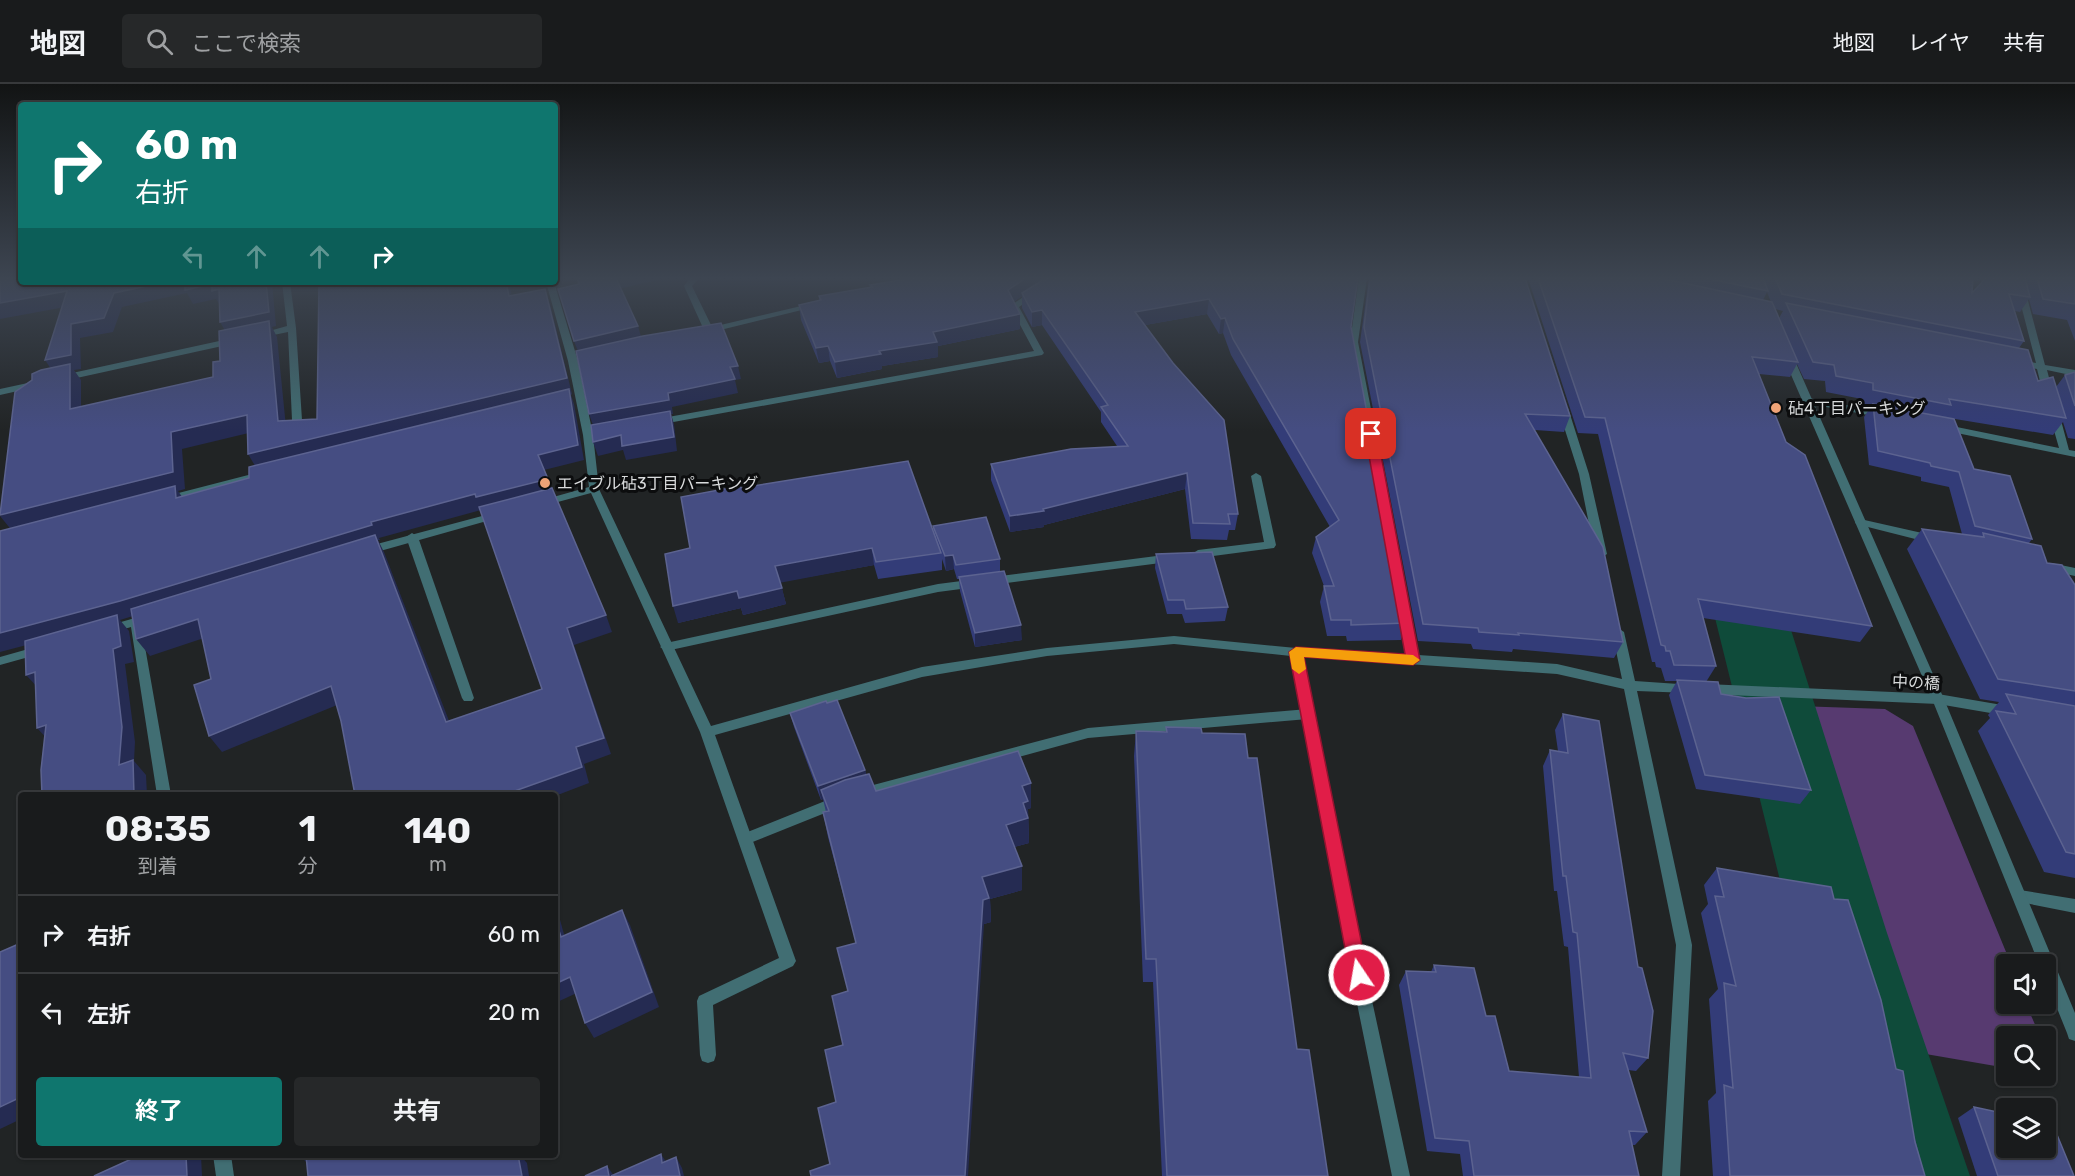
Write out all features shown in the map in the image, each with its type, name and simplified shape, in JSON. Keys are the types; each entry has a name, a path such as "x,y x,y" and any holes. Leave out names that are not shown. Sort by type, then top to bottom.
{"street":[{"path":"58,379 288,329"},
{"path":"292,329 297,420"},
{"path":"567,329 578,359 574,400 594,434 594,489 707,732 788,961 705,1001 708,1055"},
{"path":"697,332 713,329"},
{"path":"646,424 1039,353 1026,329"},
{"path":"1356,329 1354,342 1386,514"},
{"path":"2030,329 2039,366 2070,453"},
{"path":"1782,343 1938,699 2075,1034"},
{"path":"2006,360 2075,372"},
{"path":"0,392 47,382"},
{"path":"1557,390 1584,474 1603,563"},
{"path":"1808,401 1899,418"},
{"path":"1932,425 2070,453"},
{"path":"158,502 270,473"},
{"path":"666,647 938,588 1270,545 1256,476"},
{"path":"358,553 594,489"},
{"path":"1860,522 1944,543"},
{"path":"412,537 468,698"},
{"path":"2042,565 2075,572"},
{"path":"1401,595 1413,660"},
{"path":"102,632 158,615"},
{"path":"1615,619 1684,945 1671,1176"},
{"path":"136,622 164,792"},
{"name":"中の橋","path":"707,732 922,672 1047,652 1174,640 1296,652 1557,669 1630,686 1938,699 2018,712"},
{"path":"0,661 45,648"},
{"path":"1296,652 1340,885 1401,1176"},
{"path":"745,839 846,798 1088,733 1308,714"},
{"path":"2020,896 2075,906"},
{"path":"222,1158 225,1176"}],"shaded area":[{"path":"1797,706 1885,709 1913,726 2007,954 1996,954 1996,1014 2030,1014 2036,1026 1996,1026 1996,1066 1914,1052"}],"building":[{"path":"55,329 71,329 71,355 45,360"},
{"path":"270,329 278,421 317,419 318,329 555,329 567,378 248,454 247,415 171,432 173,472 0,515 15,392 32,380 32,374 41,370 70,364 70,409 213,377 213,362 220,361 219,331"},
{"path":"570,329 625,329 574,341"},
{"path":"685,329 723,329 738,366 730,367 735,379 668,393 669,400 589,414 576,351"},
{"path":"808,329 948,329 933,332 937,342 879,351 881,354 835,362 828,346 816,348"},
{"path":"1055,329 1148,329 1173,363 1224,420 1238,514 1228,514 1230,524 1193,523 1187,473 1043,509 1044,511 1010,516 991,464 1071,449 1128,446 1101,407 1108,405"},
{"path":"1229,329 1351,329 1406,623 1351,625 1351,620 1331,620 1324,586 1334,586 1316,537 1339,520"},
{"path":"1364,329 1542,329 1570,416 1525,414 1603,547 1623,642 1479,632 1478,628 1423,624"},
{"path":"1555,329 1784,329 1798,362 1752,357 1786,442 1805,455 1872,626 1698,599 1716,666 1674,665 1670,651 1666,651 1665,646 1661,645 1605,418 1585,417"},
{"path":"1798,329 1920,329 2028,350 2038,381 2053,377 2066,418 1949,399 1951,405 1873,390 1873,383 1836,376 1834,365 1813,362"},
{"path":"1962,329 2020,329 2024,341"},
{"path":"2075,372 2075,406 2065,375"},
{"path":"569,389 578,445 538,455 548,479 476,497 475,494 371,522 372,525 120,601 0,633 0,531 175,486 176,498 249,478 249,467"},
{"path":"1873,404 1954,419 1974,469 2010,476 2032,539 1975,526 1959,472 1878,451"},
{"path":"670,411 674,437 622,446 621,435 593,442 591,425"},
{"path":"908,461 941,553 876,562 872,548 775,566 782,588 739,598 737,591 673,606 665,554 690,548 681,497"},
{"path":"552,488 606,615 567,628 604,738 576,747 582,767 512,792 354,792 341,721 331,686 209,736 194,685 211,679 198,619 136,639 131,609 375,535 446,722 542,689 479,507"},
{"path":"986,517 1000,559 956,565 953,555 945,556 933,526"},
{"path":"1922,529 1984,537 1983,533 2041,546 2047,563 2062,565 2075,585 2075,691 1998,679"},
{"path":"1212,552 1228,607 1186,609 1184,600 1168,600 1156,554"},
{"path":"1004,571 1021,625 975,633 959,577"},
{"path":"117,615 121,646 113,649 122,727 119,765 133,760 134,792 42,792 41,770 46,725 37,728 35,672 26,675 25,641"},
{"path":"1677,680 1718,682 1721,694 1746,698 1779,697 1811,790 1705,775"},
{"path":"2006,694 2075,706 2075,854 2066,852 1996,711 2016,714"},
{"path":"837,700 865,770 818,786 790,713 826,701 827,703"},
{"path":"1563,714 1599,721 1638,967 1642,968 1653,1011 1648,1058 1623,1053 1647,1132 1629,1131 1639,1176 1474,1176 1469,1141 1435,1138 1406,971 1436,972 1434,965 1474,968 1486,1016 1495,1016 1509,1071 1591,1078 1577,933 1573,932 1566,876 1563,876 1550,750 1568,753"},
{"path":"1166,727 1201,728 1202,733 1245,734 1248,758 1257,758 1297,1049 1309,1050 1328,1176 1167,1176 1156,959 1146,959 1136,731 1167,732"},
{"path":"1018,751 1031,783 1022,786 1028,801 1023,803 1028,818 1006,825 1022,866 982,877 989,898 983,900 965,1176 811,1176 810,1171 830,1164 818,1108 836,1102 825,1050 843,1045 832,996 848,991 837,948 856,943 823,812 829,811 821,790 845,780 869,774 876,791"},
{"path":"1717,868 1831,887 1834,899 1848,900 1881,1000 1896,1069 1903,1071 1915,1142 1925,1176 1730,1176 1724,1085 1733,1088 1724,983 1736,986 1715,896 1724,897"},
{"path":"622,910 652,992 585,1023 570,977 558,983 558,928 561,937"},
{"path":"18,944 18,1098 0,1107 0,952"},
{"path":"1974,1107 1996,1112 1996,1158 2056,1158 2056,1132 2074,1176 1998,1176"},
{"path":"661,1154 662,1163 676,1157 680,1176 611,1176"},
{"path":"133,1158 186,1158 187,1176 94,1176"},
{"path":"306,1158 519,1158 522,1176 308,1176"},
{"path":"607,1166 609,1176 585,1176"}],"waterway":[{"path":"1726,529 1840,933 1916,1176"}],"slow traffic":[{"path":"1299,669 1296,652 1413,660"}],"place":[{"name":"砧4丁目パーキング","path":"1776,408"},
{"name":"エイブル砧3丁目パーキング","path":"545,483"}],"route":[{"path":"1359,975 1296,652 1413,660 1371,434"}]}
